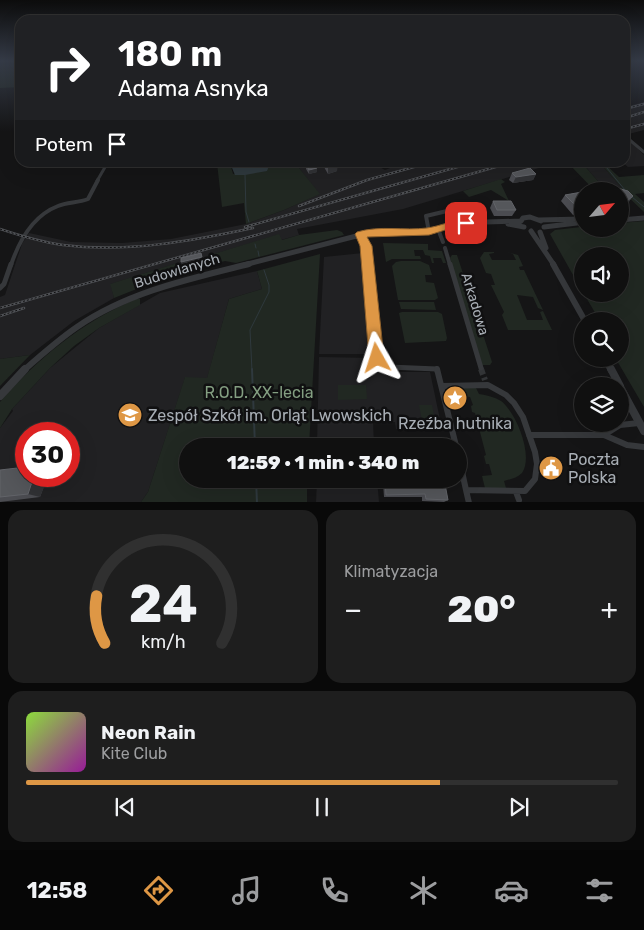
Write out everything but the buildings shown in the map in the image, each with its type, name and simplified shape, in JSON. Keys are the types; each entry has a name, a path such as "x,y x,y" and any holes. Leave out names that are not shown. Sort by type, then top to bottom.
{"street":[{"path":"630,140 644,152"},
{"path":"0,288 4,284 19,243 30,224 57,206 88,199 105,167"},
{"path":"429,232 426,216 468,206"},
{"name":"Budowlanych","path":"0,396 24,370 70,332 102,312 160,287 360,234 375,232 429,232 454,223 523,222 530,217 538,220 574,221"},
{"path":"629,219 644,218"},
{"path":"538,220 548,256"},
{"path":"523,222 548,256 579,312"},
{"path":"531,231 574,223"},
{"path":"438,229 443,242"},
{"path":"360,234 366,246 377,358 388,368 435,368 438,370 454,438"},
{"name":"Arkadowa","path":"445,248 481,368"},
{"path":"442,386 486,382 506,395 523,417 535,452 537,470 531,486 525,491 466,490 468,502"},
{"path":"629,403 644,431"},
{"path":"604,435 613,427 619,425 640,423"},
{"path":"529,435 604,435 627,445 644,448"},
{"path":"516,492 519,500"}],"shaded area":[{"path":"644,102 644,130 630,134 630,106"},
{"path":"630,141 644,155 644,166 630,167"},
{"path":"232,167 269,167 267,171 235,175"},
{"path":"298,167 380,167 385,170 392,167 540,167 403,209 297,229 299,235 281,240 278,235 208,256 209,261 179,270 178,263 111,284 114,298 74,321 30,355 0,359 0,297 5,295 22,244 29,233 71,242 122,243 171,239 246,224 319,194"},
{"path":"586,167 604,167 617,182 599,182"},
{"path":"363,253 371,354 319,354 324,257"},
{"path":"257,271 262,289 229,299 207,379 185,378 148,492 141,502 0,502 0,428 13,411 12,409 50,368 99,328 160,293"},
{"path":"319,357 372,358 375,370 382,372 430,372 442,429 396,429 395,422 373,421 374,438 317,438"},
{"path":"317,488 378,488 379,502 316,502"}],"green space":[{"path":"0,84 15,84 15,87 0,88"},
{"path":"217,167 231,167 233,174 264,167 298,167 320,194 246,224 244,203 222,207"},
{"path":"572,167 586,167 599,182 586,182"},
{"path":"604,167 608,167 619,177 644,175 644,193 635,194 644,202 644,212 629,198 629,182 617,182"},
{"path":"501,179 505,182 501,184 509,201 491,190 469,197 463,191"},
{"path":"644,221 644,407 629,381 629,377 626,377 621,367 629,367 629,312 595,312 589,302 629,302 629,247 574,247 574,277 550,234 555,230 574,228 574,238 629,238 629,222"},
{"path":"337,230 344,235 236,263 225,261 205,266 194,272 139,288 114,298 110,284 177,263 179,269 208,261 207,256 279,234 282,240 299,235"},
{"path":"383,243 428,244 428,250 442,251 446,263 443,263 441,258 433,258 434,263 432,263 430,256 425,255 423,250 414,250 415,256 420,256 421,259 392,259 386,262"},
{"path":"484,252 494,252 489,254 492,260 516,260 513,254 507,252 518,255 523,266 519,267 520,270 524,270 543,310 538,308 533,297 517,295 527,320 543,320 540,312 543,311 552,330 508,330 502,315 504,312 491,285 495,285 491,274 486,273 480,258"},
{"name":"R.O.D. XX-lecia","path":"320,254 309,438 179,438 179,488 307,488 307,502 141,502 148,492 185,377 207,378 229,299 262,289 257,271"},
{"path":"452,255 457,255 492,362 490,365 482,365 450,258"},
{"path":"420,261 429,265 432,275 425,275 426,282 434,283 438,298 435,300 398,300 392,266 396,262"},
{"path":"140,299 140,305 99,328 74,346 50,368 12,409 0,428 0,402 45,356 79,330 116,308"},
{"path":"399,302 434,302 436,310 401,309"},
{"path":"438,312 442,314 446,341 405,343 399,313"},
{"path":"30,355 0,386 0,359"},
{"path":"338,385 366,385 367,399 338,400"},
{"path":"459,388 476,388 479,394 501,401 517,424 525,446 525,465 520,475 504,481 506,488 485,488 482,476 492,475 489,464 486,464 484,456 486,455 475,413 472,412 471,406 473,405 470,397 462,396"},
{"path":"419,405 432,405 436,426 423,426"}],"waterway":[{"path":"606,167 618,182"},
{"path":"245,175 246,212 249,222"},
{"path":"632,197 644,207"},
{"path":"255,244 256,248"},
{"path":"258,251 259,256"},
{"path":"252,371 250,330 269,292 269,285 264,270"},
{"path":"252,369 255,438"},
{"path":"256,488 257,502"}],"tunnel":[{"path":"481,369 485,380"}],"railway":[{"path":"630,108 644,104"},
{"path":"630,116 644,112"},
{"path":"630,128 644,124"},
{"path":"299,206 367,180 414,167"},
{"path":"245,227 457,167"},
{"path":"0,308 495,167"},
{"path":"0,229 55,244 111,248 183,241 253,228"},
{"path":"0,316 24,308"}],"place":[{"name":"Rzeźba hutnika","path":"455,398"},
{"name":"Zespół Szkół im. Orląt Lwowskich","path":"130,415"},
{"name":"Poczta Polska","path":"551,468"}],"route":[{"path":"377,358 366,246 360,234 375,232 429,232 454,223 466,223"}]}
